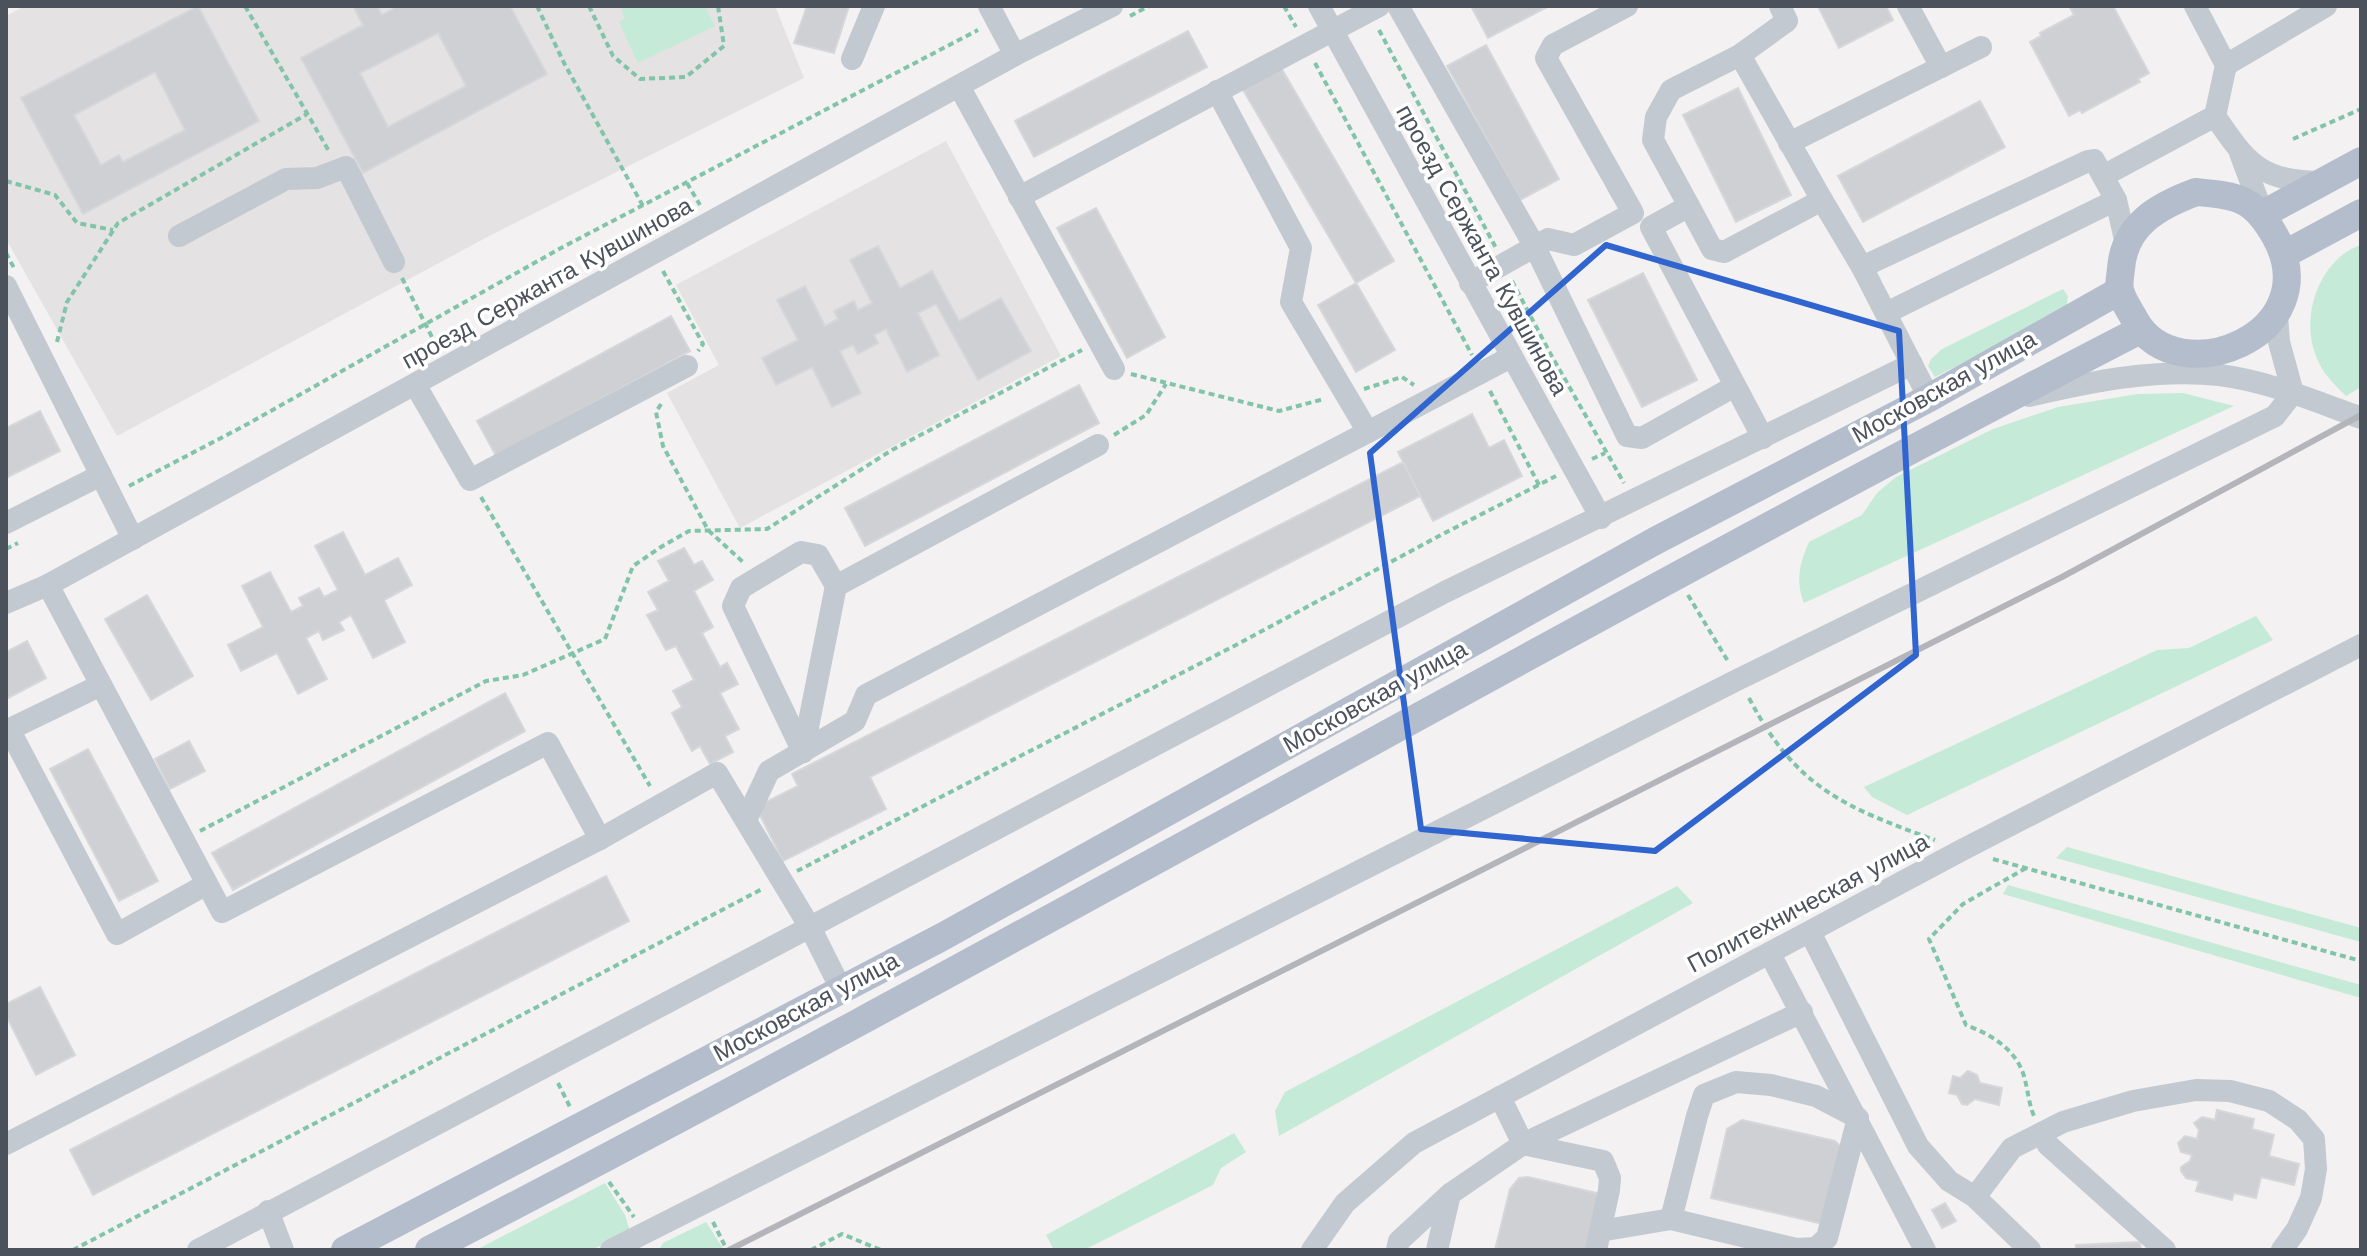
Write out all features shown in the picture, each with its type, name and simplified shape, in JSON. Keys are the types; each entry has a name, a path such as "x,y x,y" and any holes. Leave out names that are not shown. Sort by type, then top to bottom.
{"main road":[{"path":"2263,214 2361,161"},
{"path":"2196,192 2248,202 2263,214 2285,254 2288,282 2277,315 2251,339 2228,349 2204,353 2177,352 2159,345 2140,330 2119,291 2126,244 2143,221 2165,203 2196,192"},
{"path":"2285,254 2361,213"},
{"name":"Московская улица","path":"345,1250 956,929 1655,541 1929,398 2119,291"},
{"name":"Московская улица","path":"429,1250 623,1149 1677,576 2140,330"}],"street":[{"path":"852,59 874,6"},
{"name":"проезд Сержанта Кувшинова","path":"6,603 48,585 1015,55 1112,6"},
{"name":"проезд Сержанта Кувшинова","path":"1319,6 1601,518"},
{"path":"1019,197 1379,6"},
{"path":"1398,6 1535,247 1627,436 1642,438 1735,386"},
{"path":"1470,283 1548,239 1574,245 1633,213 1546,58 1553,45 1627,6"},
{"path":"1780,6 1787,21 1740,55 1671,90 1656,117 1653,140 1712,249 1724,252 1822,200"},
{"path":"1908,6 1941,67"},
{"path":"2195,6 2226,65 2215,116 2240,153 2263,214"},
{"path":"2226,65 2326,6"},
{"path":"992,13 1015,55"},
{"path":"1789,143 1981,47"},
{"path":"1740,55 1862,267 1929,398"},
{"path":"959,86 1114,369"},
{"path":"1217,91 1301,248 1291,302 1368,432"},
{"path":"2103,176 2215,116"},
{"path":"2240,153 2267,173 2293,181 2324,182"},
{"path":"1862,267 2094,160 2116,200 2126,244"},
{"path":"179,236 286,179 317,178 346,167 394,262"},
{"path":"1886,313 2116,200"},
{"path":"1689,206 1651,227 1763,438"},
{"path":"6,286 13,316 133,539"},
{"path":"2277,315 2279,342 2293,393"},
{"path":"2177,352 2218,375"},
{"path":"746,820 769,771 855,721 866,695 1511,357"},
{"path":"198,1250 1445,592 1912,364"},
{"path":"416,386 470,480 687,366"},
{"path":"2000,402 2083,383 2170,375 2218,375 2293,393 2361,418"},
{"path":"611,1250 1739,679 2275,416 2293,393"},
{"path":"836,586 1098,445"},
{"path":"6,523 106,485"},
{"path":"801,552 818,555 836,586 803,752 733,606 741,588 801,552"},
{"path":"48,585 222,912 548,743 600,839"},
{"name":"Политехническая улица","path":"1312,1250 1345,1203 1414,1143 1962,850 2361,645"},
{"path":"101,685 8,730 117,934 207,884"},
{"path":"6,1144 600,839 717,773 811,929 841,989"},
{"path":"1810,932 1918,1146 1949,1181 1975,1197 2030,1250"},
{"path":"1770,954 1925,1250"},
{"path":"1397,1250 1399,1241 1450,1194 1523,1144 1802,1012"},
{"path":"1671,1219 1704,1095 1688,1068"},
{"path":"1704,1095 1736,1082 1771,1085 1816,1096 1858,1118"},
{"path":"1975,1197 2012,1148 2063,1122 2133,1101 2196,1090 2230,1091 2269,1101 2298,1120 2314,1139 2316,1169 2311,1198 2297,1229 2282,1250"},
{"path":"1500,1097 1523,1144"},
{"path":"1523,1144 1603,1161 1610,1178 1598,1241 1671,1219 1796,1249 1816,1248 1827,1238 1858,1118"},
{"path":"2042,1133 2048,1145 2165,1250"},
{"path":"1437,1250 1450,1194"},
{"path":"268,1211 283,1250"}],"path":[{"path":"245,6 339,169"},
{"path":"537,6 564,63 643,206"},
{"path":"589,6 613,56 640,79 686,77 724,46 718,6"},
{"path":"1284,6 1539,485"},
{"path":"106,485 244,426 992,13"},
{"path":"2293,139 2361,109"},
{"path":"55,349 67,302 118,223 307,114"},
{"path":"6,181 55,195 77,223 113,230"},
{"path":"394,262 447,368"},
{"path":"660,264 703,344 687,366"},
{"path":"183,840 486,681 523,675 605,639 633,566 689,531 767,529 892,450 1098,341"},
{"path":"1114,369 1279,411 1346,395 1402,377 1438,395"},
{"path":"1098,445 1146,415 1166,384"},
{"path":"664,401 656,412 663,446 708,530 759,577"},
{"path":"73,1250 1236,645 1439,536 1605,453"},
{"path":"477,477 480,494 660,805"},
{"path":"6,549 18,542"},
{"path":"1677,576 1765,728 1799,771 1832,797 1883,822 1962,850 2361,961"},
{"path":"2026,868 1963,904 1929,939 1966,1025 1985,1032 2014,1054 2022,1071 2027,1100"},
{"path":"703,1202 727,1250"},
{"path":"811,1250 842,1234 881,1250"}],"highlighted area":[{"path":"1606,245 1899,331 1916,655 1655,851 1421,829 1370,453"}],"shaded area":[{"path":"24,6 775,6 804,78 491,235 117,436 6,239 6,16"},
{"path":"946,141 1061,356 740,528 667,393 719,365 676,285"}],"green space":[{"path":"620,6 705,6 715,26 638,63 619,22 625,18"},
{"path":"2361,245 2361,387 2346,396 2328,378 2318,362 2310,324 2312,307 2324,276 2346,252"},
{"path":"2063,289 2068,296 2066,311 1935,377 1928,366 1942,349"},
{"path":"2183,393 2234,406 1804,603 1800,572 1809,542 1862,515 1877,493 1896,477 1993,429 2058,407 2138,394"},
{"path":"2256,616 2273,640 1907,815 1872,797 1864,787 2157,650 2189,648"},
{"path":"2067,847 2361,928 2361,942 2056,858"},
{"path":"2008,885 2361,985 2361,998 2003,894"},
{"path":"1677,886 1693,903 1279,1136 1275,1111 1285,1092"},
{"path":"1234,1133 1246,1152 1221,1168 1213,1185 1084,1250 1054,1250 1046,1235"},
{"path":"605,1183 625,1215 630,1231 592,1250 476,1250"},
{"path":"706,1222 724,1250 659,1250 663,1243"}],"building":[{"path":"198,6 259,121 83,214 21,98","holes":["155,72 185,130 123,162 119,155 101,165 74,115"]},
{"path":"353,6 377,6 382,15 398,6 510,6 547,74 363,173 301,58 363,25","holes":["438,33 466,86 388,127 360,73"]},
{"path":"807,6 849,6 834,53 794,43"},
{"path":"1471,6 1549,6 1488,38"},
{"path":"1818,6 1886,6 1893,20 1839,48"},
{"path":"2069,6 2113,6 2149,73 2138,79 2140,82 2082,113 2080,110 2069,116 2030,42 2041,36 2040,33 2074,15"},
{"path":"1188,31 1207,67 1034,157 1015,121"},
{"path":"1486,45 1559,179 1520,200 1447,66"},
{"path":"1280,66 1394,261 1356,283 1242,88"},
{"path":"1738,88 1791,195 1736,222 1683,115"},
{"path":"1980,101 2005,147 1863,222 1838,176"},
{"path":"1096,208 1165,337 1127,358 1057,228"},
{"path":"878,246 900,288 932,271 959,321 1001,298 1031,351 978,380 936,304 918,313 939,355 907,372 886,329 874,335 878,343 858,354 853,345 840,351 861,393 832,407 812,367 776,385 762,358 798,340 777,300 805,286 825,326 838,319 834,311 854,301 858,310 872,303 850,260"},
{"path":"1643,273 1697,380 1642,407 1588,300"},
{"path":"1356,283 1395,350 1356,372 1318,305"},
{"path":"671,316 690,351 496,456 477,421"},
{"path":"1079,385 1099,423 865,546 845,508"},
{"path":"40,411 60,451 6,478 6,428"},
{"path":"1472,414 1489,448 1504,440 1522,476 1433,521 1398,452"},
{"path":"1403,462 1420,496 870,777 886,809 783,861 756,807 798,786 792,774"},
{"path":"343,532 365,575 398,558 412,585 384,600 405,642 373,658 351,615 339,622 344,630 323,640 319,631 306,638 327,679 298,694 277,653 241,671 228,645 263,627 242,586 270,572 291,612 303,606 299,598 319,588 324,597 338,590 315,546"},
{"path":"684,548 694,565 702,561 713,580 694,591 713,627 702,633 720,667 727,663 738,684 720,693 739,729 725,736 733,752 710,764 700,746 692,751 672,713 682,707 673,691 694,680 676,646 666,650 647,615 658,610 648,592 669,581 658,561"},
{"path":"147,595 193,676 151,700 105,619"},
{"path":"27,641 46,678 6,699 6,652"},
{"path":"505,693 525,731 233,890 212,853"},
{"path":"189,741 205,771 170,789 155,759"},
{"path":"88,749 158,881 119,901 50,769"},
{"path":"606,876 629,921 93,1195 70,1150"},
{"path":"40,987 75,1055 36,1075 6,1015 6,1004"},
{"path":"1968,1071 1977,1075 1980,1083 2002,1088 1999,1105 1975,1099 1967,1105 1962,1104 1957,1095 1949,1093 1953,1076 1960,1078"},
{"path":"2217,1110 2254,1119 2252,1129 2274,1135 2269,1156 2299,1164 2294,1185 2261,1177 2256,1198 2234,1193 2232,1200 2196,1191 2199,1181 2186,1178 2181,1171 2192,1155 2181,1152 2178,1143 2185,1136 2197,1139 2199,1130 2194,1123 2202,1117 2215,1120"},
{"path":"1742,1120 1835,1141 1843,1149 1827,1225 1711,1198 1727,1129"},
{"path":"1528,1177 1601,1194 1588,1250 1495,1250 1510,1189 1519,1178"},
{"path":"1945,1203 1956,1221 1942,1228 1932,1210"},
{"path":"2140,1242 2141,1250 2076,1250 2076,1245"}],"railway":[{"path":"729,1250 2062,577 2361,415"}]}
